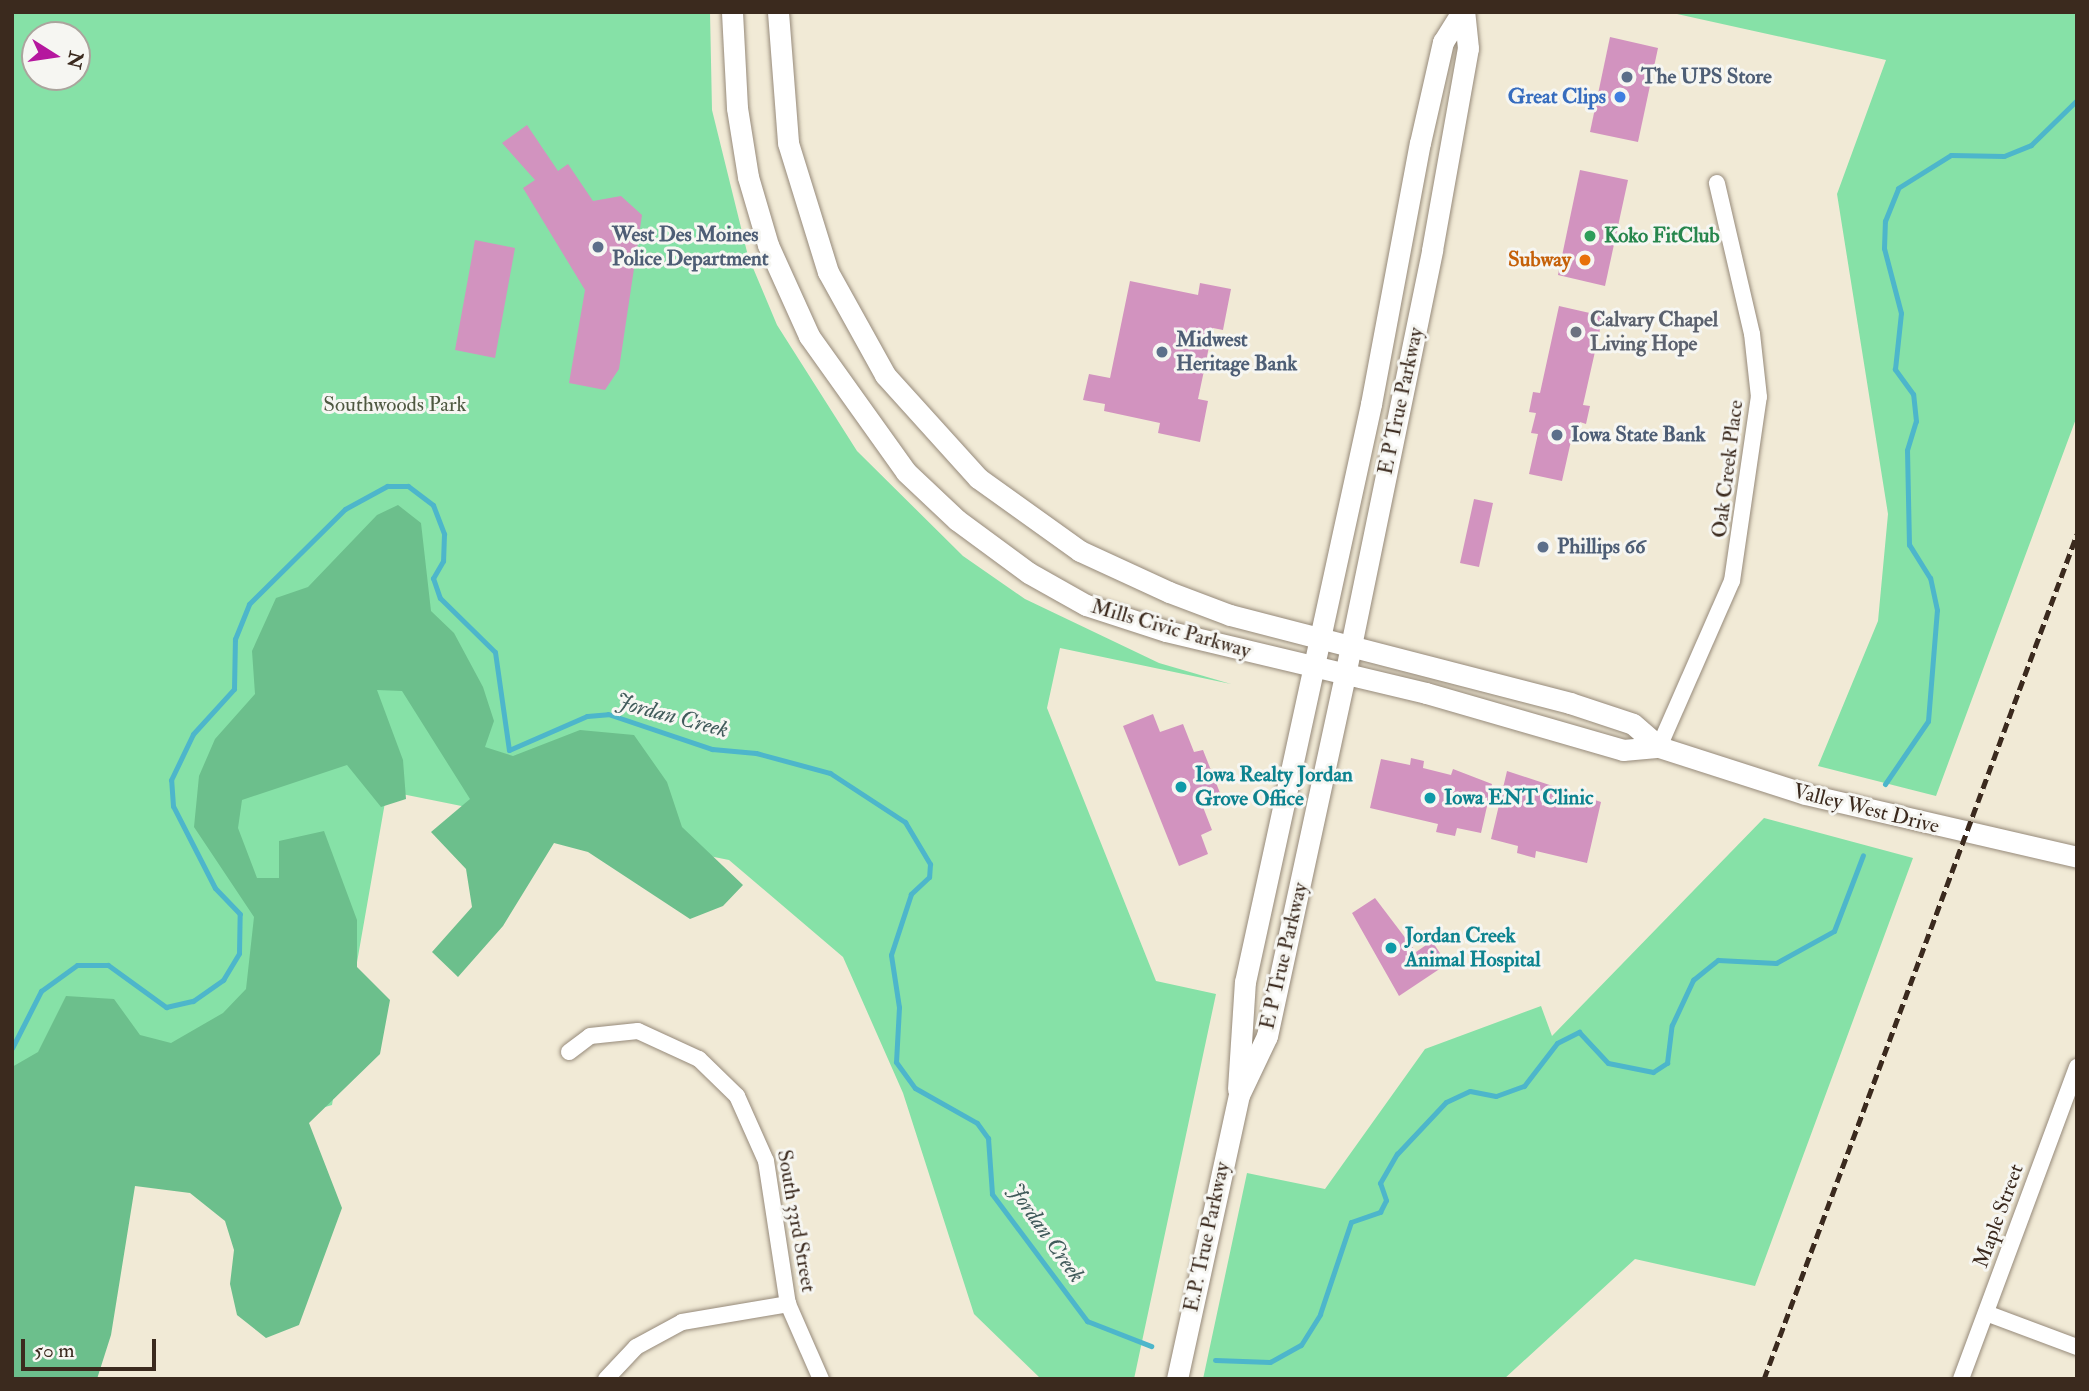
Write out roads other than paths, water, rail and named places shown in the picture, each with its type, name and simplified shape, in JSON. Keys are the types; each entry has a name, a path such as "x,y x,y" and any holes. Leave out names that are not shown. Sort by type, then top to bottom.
{"main road":[{"name":"Mills Civic Parkway","path":"732,12 739,129 768,245 808,336 876,438 957,520 1086,605 1312,668"},
{"name":"Mills Civic Parkway","path":"778,12 784,122 811,230 849,315 922,422 994,491 1080,551 1230,615 1321,639"},
{"name":"E P True Parkway","path":"1238,1095 1237,1028 1245,982 1312,668 1321,639 1443,42 1463,12"},
{"name":"E P True Parkway","path":"1238,1095 1267,1036 1345,675 1468,48 1463,12"},
{"name":"Valley West Drive","path":"1321,639 1608,715 1633,724 1659,747"},
{"name":"Valley West Drive","path":"1312,668 1623,750 1659,747 1805,794 2077,857"},
{"name":"E.P. True Parkway","path":"1177,1379 1238,1095"}],"street":[{"name":"Oak Creek Place","path":"1659,747 1732,581 1759,397 1755,346 1717,183"},
{"name":"South 33rd Street","path":"569,1052 590,1036 638,1031 699,1059 737,1096 766,1161 788,1304 821,1379"},
{"name":"Maple Street","path":"1961,1379 2075,1078"},
{"path":"606,1379 636,1347 682,1322 788,1304"},
{"path":"1986,1313 2077,1347"}],"waterway":[{"name":"Jordan Creek","path":"1885,784 1928,721 1937,610 1930,578 1909,545 1907,450 1916,421 1913,394 1895,369 1901,313 1884,248 1885,221 1898,188 1951,155 2004,156 2031,145 2077,100"},
{"name":"Jordan Creek","path":"12,1048 41,991 77,965 108,965 166,1007 193,1001 223,980 239,953 240,914 215,888 173,806 171,780 193,734 234,689 235,639 249,604 345,509 387,486 408,486 433,505 444,534 443,561 433,578 440,598 495,652 509,750 587,716 608,714 712,749 756,753 830,773 905,822 930,864 929,877 911,894 891,955 899,1007 896,1062 915,1088 977,1123 988,1138 992,1194 1087,1321 1151,1346"},
{"name":"Jordan Creek","path":"1215,1360 1270,1362 1301,1345 1320,1314 1351,1222 1380,1212 1386,1200 1380,1183 1397,1154 1446,1102 1470,1091 1496,1096 1524,1086 1557,1043 1579,1032 1608,1063 1653,1072 1667,1063 1672,1025 1693,980 1718,960 1776,963 1834,931 1863,855"}],"railway":[{"path":"1764,1379 2077,534"}],"place":[{"name":"The UPS Store","path":"1627,77"},
{"name":"Great Clips","path":"1620,97"},
{"name":"Koko FitClub","path":"1590,236"},
{"name":"West Des Moines Police Department","path":"598,247"},
{"name":"Subway","path":"1585,260"},
{"name":"Calvary Chapel Living Hope","path":"1576,332"},
{"name":"Midwest Heritage Bank","path":"1162,352"},
{"name":"Iowa State Bank","path":"1557,435"},
{"name":"Phillips 66","path":"1543,547"},
{"name":"Iowa Realty Jordan Grove Office","path":"1181,787"},
{"name":"Iowa ENT Clinic","path":"1430,798"},
{"name":"Jordan Creek Animal Hospital","path":"1391,948"}],"park label":[{"name":"Southwoods Park","path":"395,405"}]}
